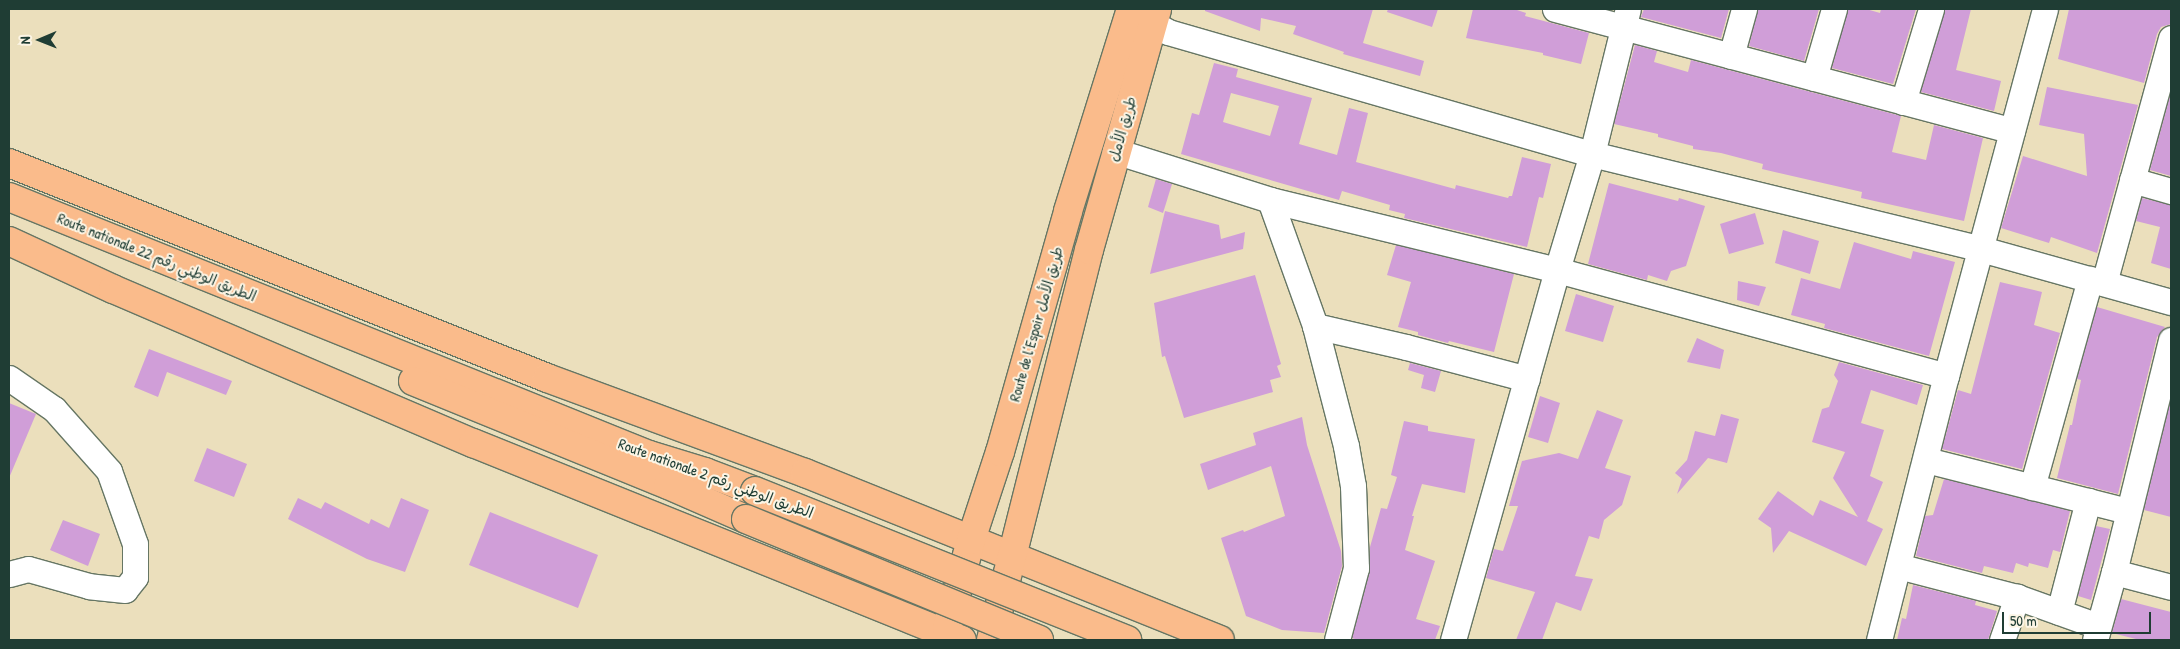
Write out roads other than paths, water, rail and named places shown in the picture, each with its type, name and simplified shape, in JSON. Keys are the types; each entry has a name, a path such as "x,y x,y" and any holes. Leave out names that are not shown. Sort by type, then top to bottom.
{"highway":[{"name":"طريق الأمل","path":"1089,250 1116,151 1147,14"},
{"name":"Route de l’Espoir طريق الأمل","path":"950,638 971,540 1000,452 1066,220 1147,14"},
{"path":"9,162 547,378 805,473 1220,640"},
{"name":"Route nationale 22 الطريق الوطني رقم","path":"9,197 302,325"},
{"name":"Route nationale 22 الطريق الوطني رقم","path":"9,217 302,325"},
{"path":"9,241 113,289 464,439 950,638"},
{"name":"Route de l’Espoir طريق الأمل","path":"991,640 1089,250"},
{"name":"Route nationale الطريق الوطني رقم 2","path":"302,325 649,455 705,472 755,491 1127,640"},
{"name":"Route nationale الطريق الوطني رقم 2","path":"302,325 746,520 1039,640"}],"street":[{"path":"1555,9 1626,18 1731,56 2012,132"},
{"path":"1731,56 1744,9"},
{"path":"1814,78 1834,9"},
{"path":"1903,102 1930,9"},
{"path":"1878,640 2044,9"},
{"path":"1147,14 1168,32 1592,154 1981,249 2171,302"},
{"path":"1453,640 1557,270 1592,154 1626,18"},
{"path":"2032,487 2097,281 2132,180 2169,53"},
{"path":"1116,151 1270,200 1557,270 1946,376"},
{"path":"2132,180 2171,192"},
{"path":"1270,200 1315,326 1346,446 1356,524 1356,568 1337,640"},
{"path":"1315,326 1406,346 1527,379"},
{"path":"1898,566 2017,597 2059,612 2097,633 2114,572 2171,340"},
{"path":"9,378 54,410 108,471 135,544 135,577 125,590 88,586 28,569 9,574"},
{"path":"1926,460 2128,511"},
{"path":"2059,612 2088,501"},
{"path":"2114,572 2171,587"},
{"path":"2002,640 2017,597"}]}
